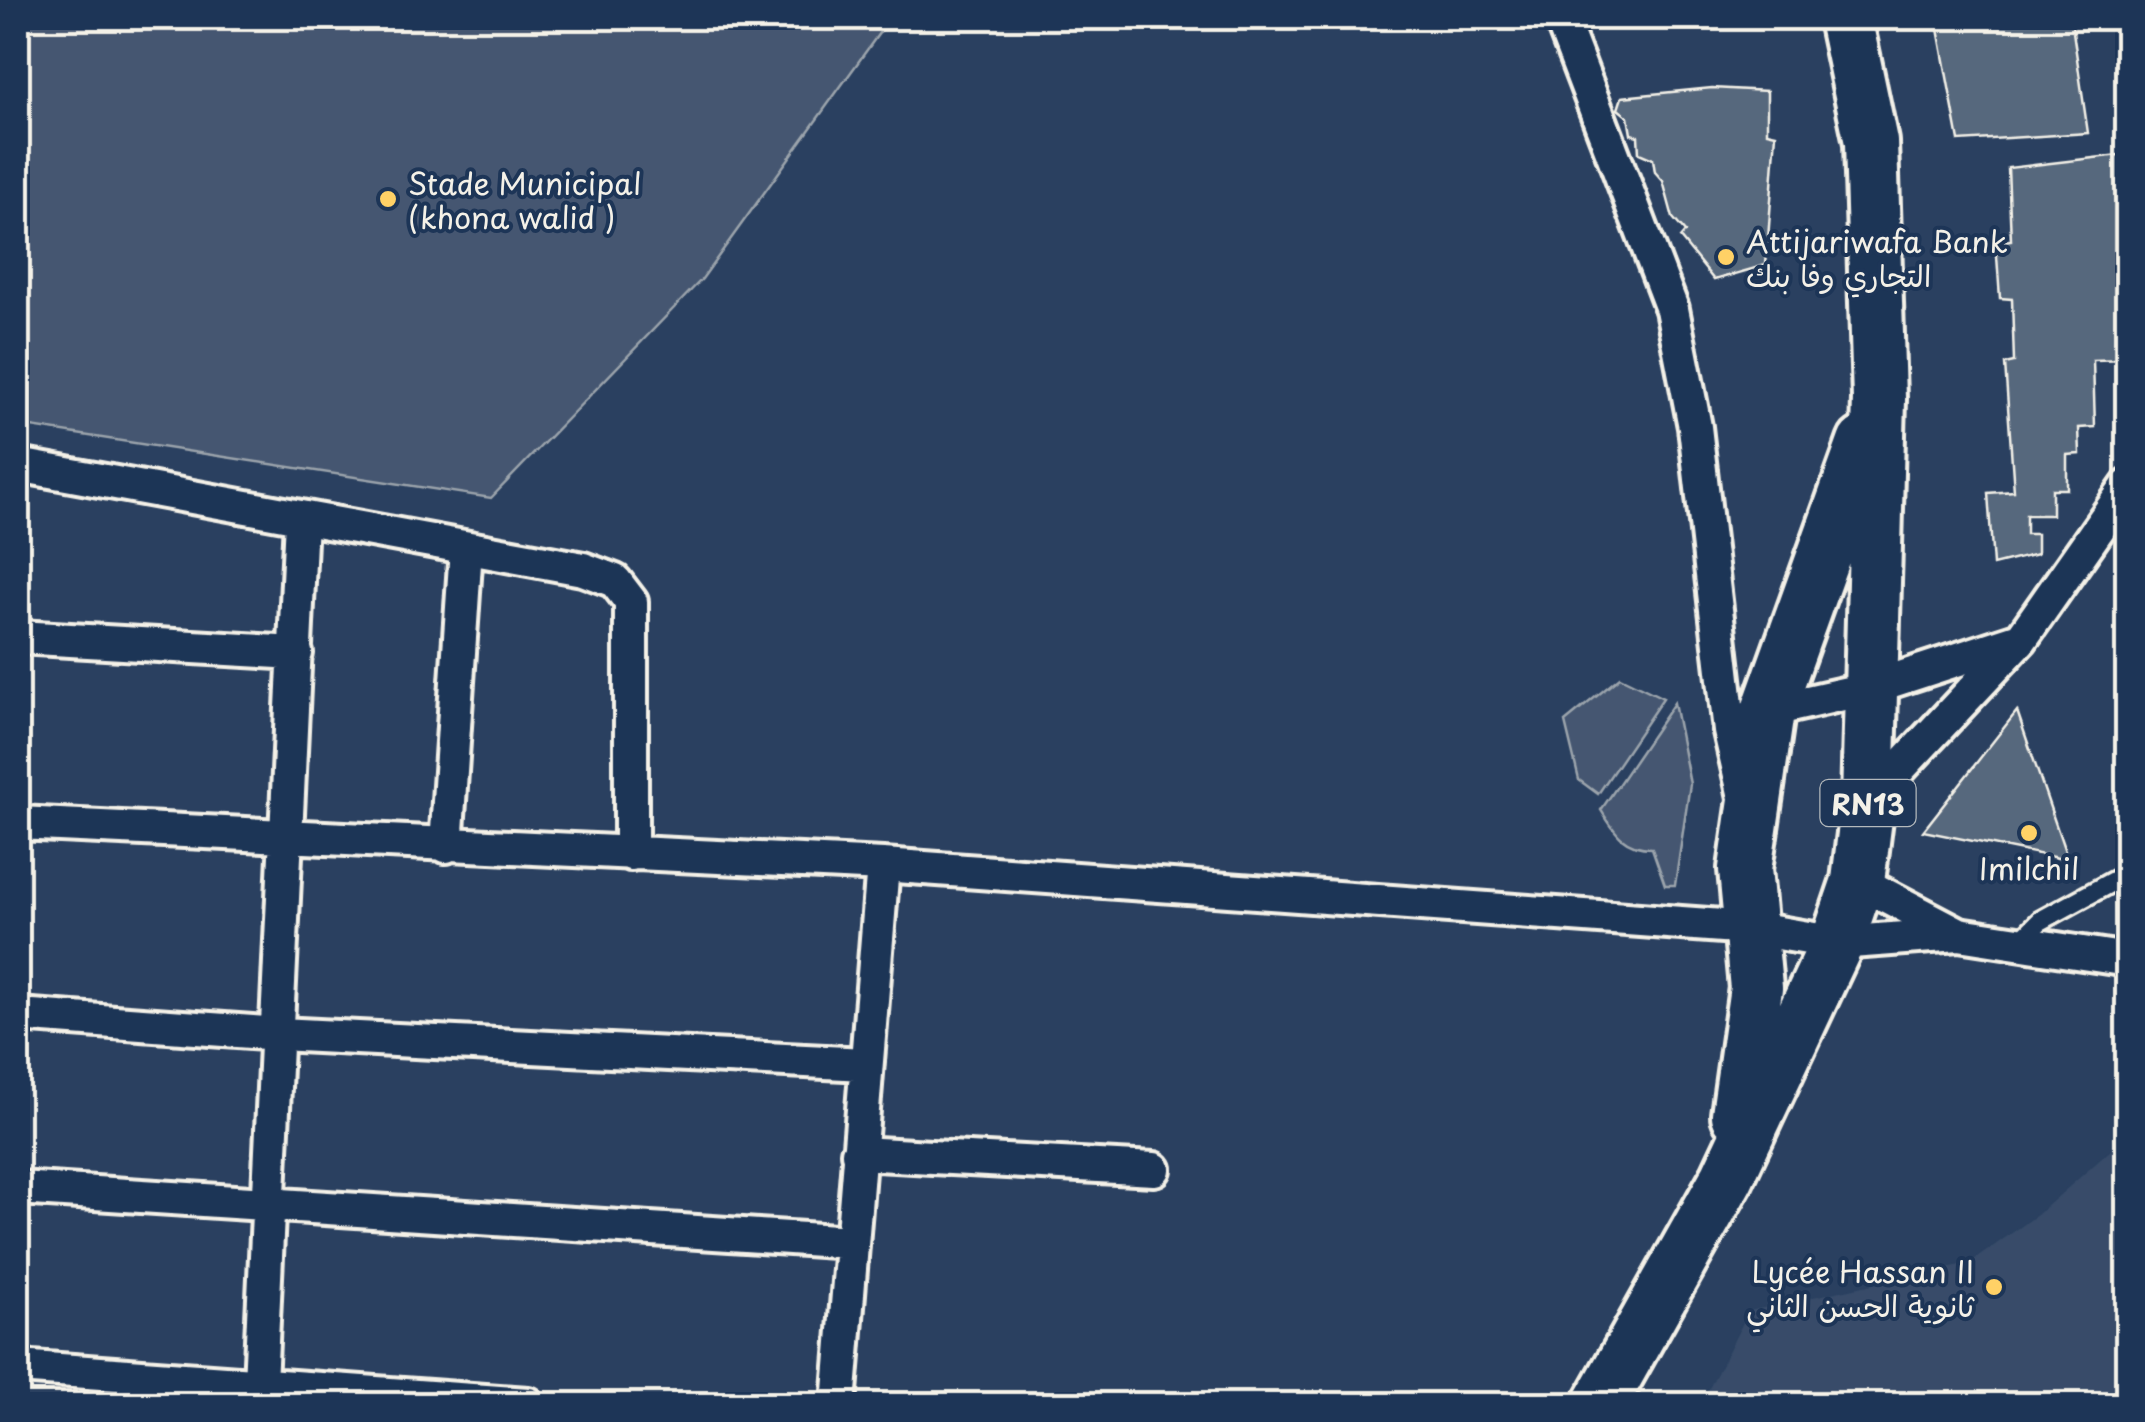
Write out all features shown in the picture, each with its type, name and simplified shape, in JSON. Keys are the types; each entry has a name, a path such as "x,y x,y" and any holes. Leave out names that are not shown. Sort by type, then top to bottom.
{"main road":[{"name":"RN13","path":"1600,1404 1727,1178 1837,943 1858,881 1868,802 1879,399 1871,142 1845,18"},
{"name":"RN13","path":"1727,1178 1756,988 1745,869 1768,711 1879,399"}],"street":[{"path":"1561,18 1672,309 1695,427 1730,731 1750,817"},
{"path":"18,465 583,569 615,581 630,602 630,854"},
{"path":"1868,802 2022,639 2128,486"},
{"path":"259,1394 302,519"},
{"path":"446,846 466,548"},
{"path":"18,638 296,652"},
{"path":"1721,646 1768,711 1870,688 2022,639"},
{"path":"18,823 883,865 1750,928 1837,943 1959,934 2128,960"},
{"path":"839,1404 883,865"},
{"path":"1858,881 1959,934"},
{"path":"18,1015 279,1034 865,1064"},
{"path":"858,1153 1154,1169"},
{"path":"18,1188 851,1242"},
{"path":"18,1366 259,1394 528,1404"}],"lane":[{"path":"2018,943 2040,920 2128,873"}],"shaded area":[{"name":"Stade Municipal (khona walid )","path":"18,18 890,18 702,279 491,498 18,425"},
{"path":"1620,677 1663,698 1598,794 1579,780 1565,722"},
{"path":"1674,703 1690,784 1675,885 1665,885 1652,848 1621,838 1601,810"},
{"name":"Lycée Hassan II ثانوية الحسن الثاني","path":"2127,1136 2127,1404 1701,1404 1749,1311 1970,1263 2037,1215"}],"building":[{"path":"1936,18 2071,18 2088,133 1959,141"},
{"path":"1712,88 1767,91 1767,132 1776,134 1766,265 1714,280 1680,238 1685,232 1673,218 1653,159 1639,153 1638,136 1631,134 1628,117 1618,109 1622,97"},
{"path":"2128,154 2128,359 2093,360 2095,427 2079,428 2080,454 2067,455 2067,489 2052,489 2052,515 2026,515 2026,534 2037,534 2037,554 1993,565 1988,493 2014,491 2005,364 2014,362 2012,299 2000,298 1996,242 2011,240 2008,168"},
{"path":"2017,711 2068,860 1923,831"}],"place":[{"name":"Stade Municipal (khona walid )","path":"388,199"},
{"name":"Attijariwafa Bank التجاري وفا بنك","path":"1726,257"},
{"name":"Imilchil","path":"2029,833"},
{"name":"Lycée Hassan II ثانوية الحسن الثاني","path":"1994,1287"}]}
